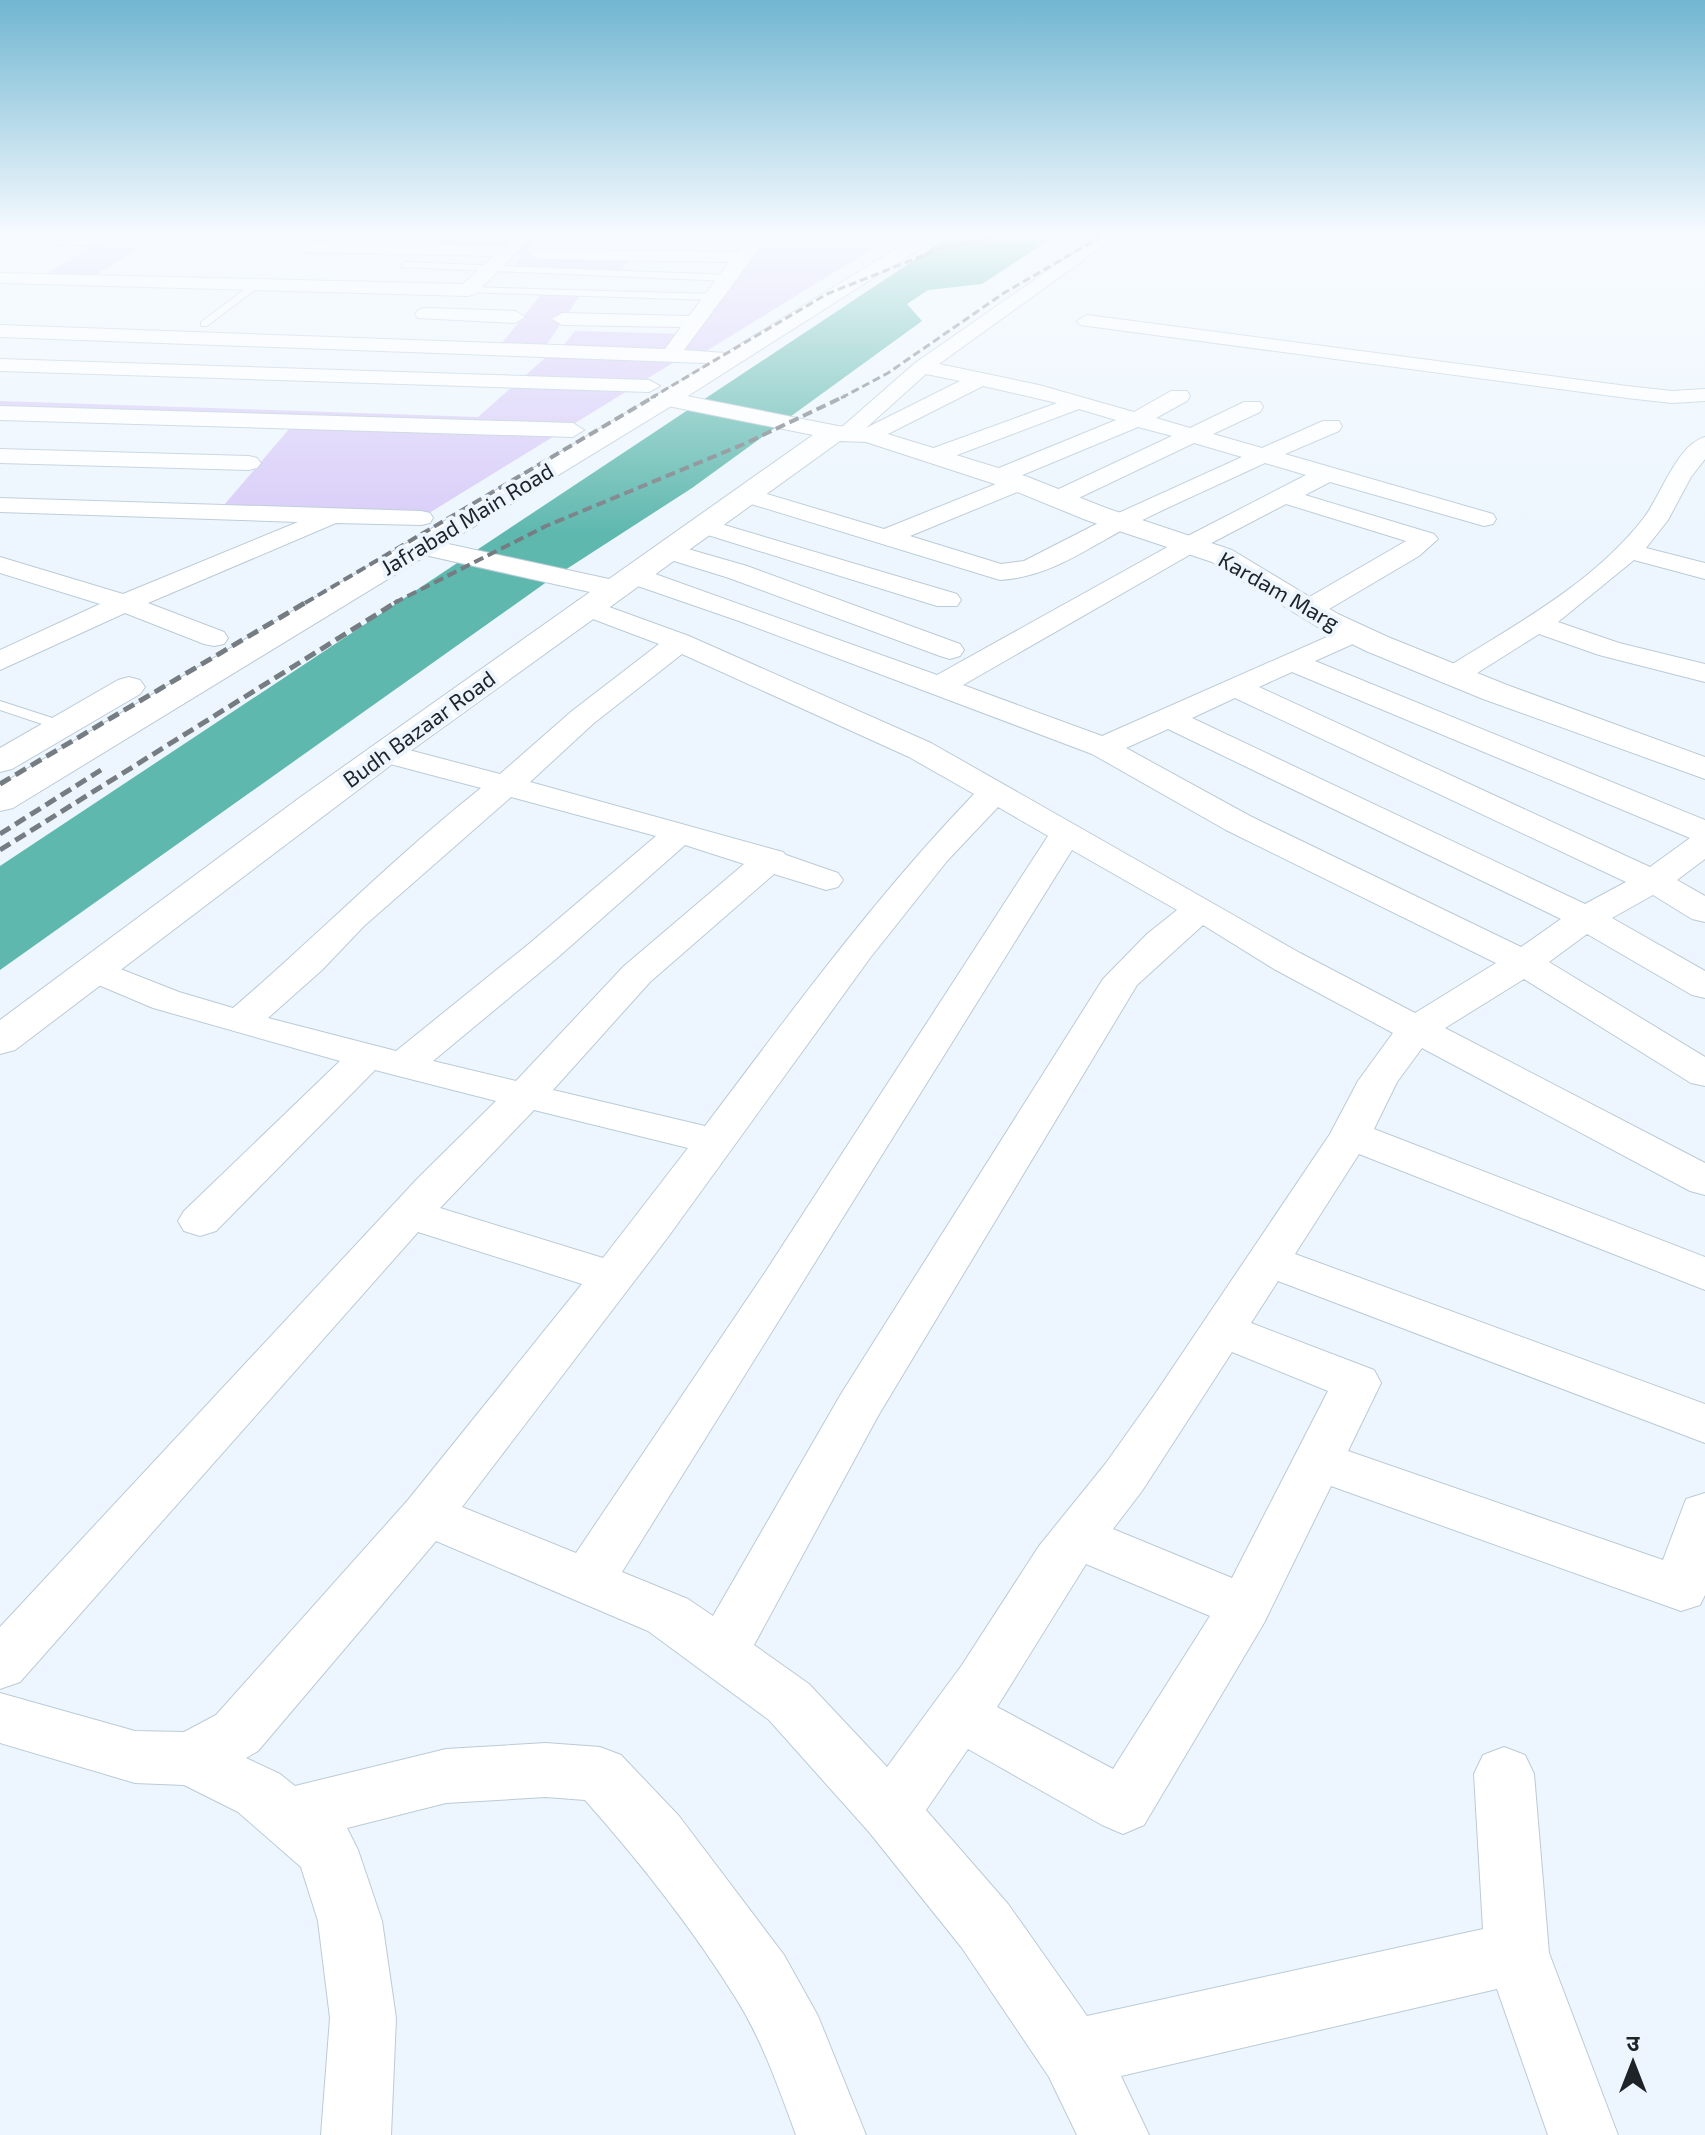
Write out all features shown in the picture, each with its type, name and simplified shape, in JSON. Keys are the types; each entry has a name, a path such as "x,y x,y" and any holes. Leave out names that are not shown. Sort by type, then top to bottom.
{"main road":[{"name":"Jafrabad Main Road","path":"366,550 421,532 657,392 700,355 734,335"},
{"name":"Jafrabad Main Road","path":"0,800 421,532 573,430 732,358 770,335"},
{"name":"Kardam Marg","path":"657,392 851,433 936,455 1189,545 1245,568 1309,609 1354,633 1495,692 1705,769"},
{"name":"Budh Bazaar Road","path":"0,1041 602,588 667,551 827,437 851,433"},
{"path":"421,532 485,560 602,588"},
{"path":"187,654 242,622"},
{"path":"0,762 145,678"}],"street":[{"path":"96,335 732,358"},
{"path":"300,342 308,335"},
{"path":"670,356 686,335"},
{"path":"851,433 922,367 968,335"},
{"path":"1191,335 1627,392 1672,397 1705,395"},
{"path":"37,457 185,338"},
{"path":"0,365 367,377 657,392"},
{"path":"922,367 1021,387 1484,519"},
{"path":"323,423 367,377"},
{"path":"851,433 982,378"},
{"path":"945,418 1021,387"},
{"path":"886,537 1135,420 1179,396"},
{"path":"348,398 376,399"},
{"path":"936,455 1076,403"},
{"path":"1057,499 1252,407"},
{"path":"0,413 573,430"},
{"path":"747,495 1000,572 1019,572 1075,547 1119,521 1331,426"},
{"path":"1456,674 1536,624 1629,551 1656,520 1680,475 1705,444"},
{"path":"6,466 37,457 249,463"},
{"path":"939,686 1189,545 1325,475"},
{"path":"1284,496 1425,539 1410,551 1309,609"},
{"path":"7,508 334,516 421,532"},
{"path":"0,661 124,603 334,516"},
{"path":"704,526 947,600"},
{"path":"667,551 867,617 950,650"},
{"path":"1629,551 1701,566"},
{"path":"0,565 124,603 214,638"},
{"path":"602,588 939,686 1103,747 1147,776 1280,846 1471,935 1523,963 1705,1074"},
{"path":"602,588 679,642 907,744 1067,832 1287,961 1705,1181"},
{"path":"1536,624 1609,649 1705,673"},
{"path":"1103,747 1354,633"},
{"path":"240,1022 309,962 351,918 583,717 679,642"},
{"path":"1290,661 1705,832"},
{"path":"1235,687 1653,881 1705,911"},
{"path":"1167,717 1586,918 1705,987"},
{"path":"386,753 680,832 771,859 826,880"},
{"path":"190,1759 237,1733 427,1515 716,1142 857,950 935,854 995,791"},
{"path":"200,1221 386,1060 680,832"},
{"path":"587,1581 807,1243 1067,832"},
{"path":"890,1812 959,1715 1076,1537 1124,1477 1223,1330 1350,1135 1378,1081 1416,1029 1523,963 1586,918 1653,881 1705,843"},
{"path":"0,1665 410,1214 526,1095 637,974 771,859"},
{"path":"721,1653 858,1407 1122,979 1160,942 1201,909"},
{"path":"95,970 166,1000 240,1022 716,1142"},
{"path":"1350,1135 1705,1274"},
{"path":"410,1214 613,1277"},
{"path":"1266,1260 1579,1374 1705,1424"},
{"path":"959,1715 1123,1806 1245,1607 1357,1383 1223,1330"},
{"path":"1319,1461 1681,1589 1705,1514"},
{"path":"427,1515 668,1615 789,1702 890,1812 985,1926 1073,2053 1114,2135"},
{"path":"1076,1537 1245,1607"},
{"path":"0,1718 135,1757 190,1759 259,1793 327,1850 350,1921 363,2018 356,2135"},
{"path":"287,1816 446,1776 546,1770 600,1774 657,1836 761,1978 794,2040 831,2135"},
{"path":"1504,1774 1517,1953 1583,2135"},
{"path":"1073,2053 1517,1953"}],"lane":[{"path":"0,705 63,726"}],"shaded area":[{"path":"509,335 553,335 547,344 502,343"},
{"path":"572,335 733,335 700,355 684,356 421,518 218,512 302,414 287,422 0,413 0,401 478,417 553,351 673,350 564,345"},
{"path":"802,335 903,335 692,488 548,581 0,970 0,866"}],"railway":[{"path":"651,398 758,335"},
{"path":"843,397 888,373 944,335"},
{"path":"305,603 655,396"},
{"path":"394,603 546,526 744,444 843,397"},
{"path":"0,784 308,601"},
{"path":"0,850 398,601"},
{"path":"0,834 101,770"}]}
